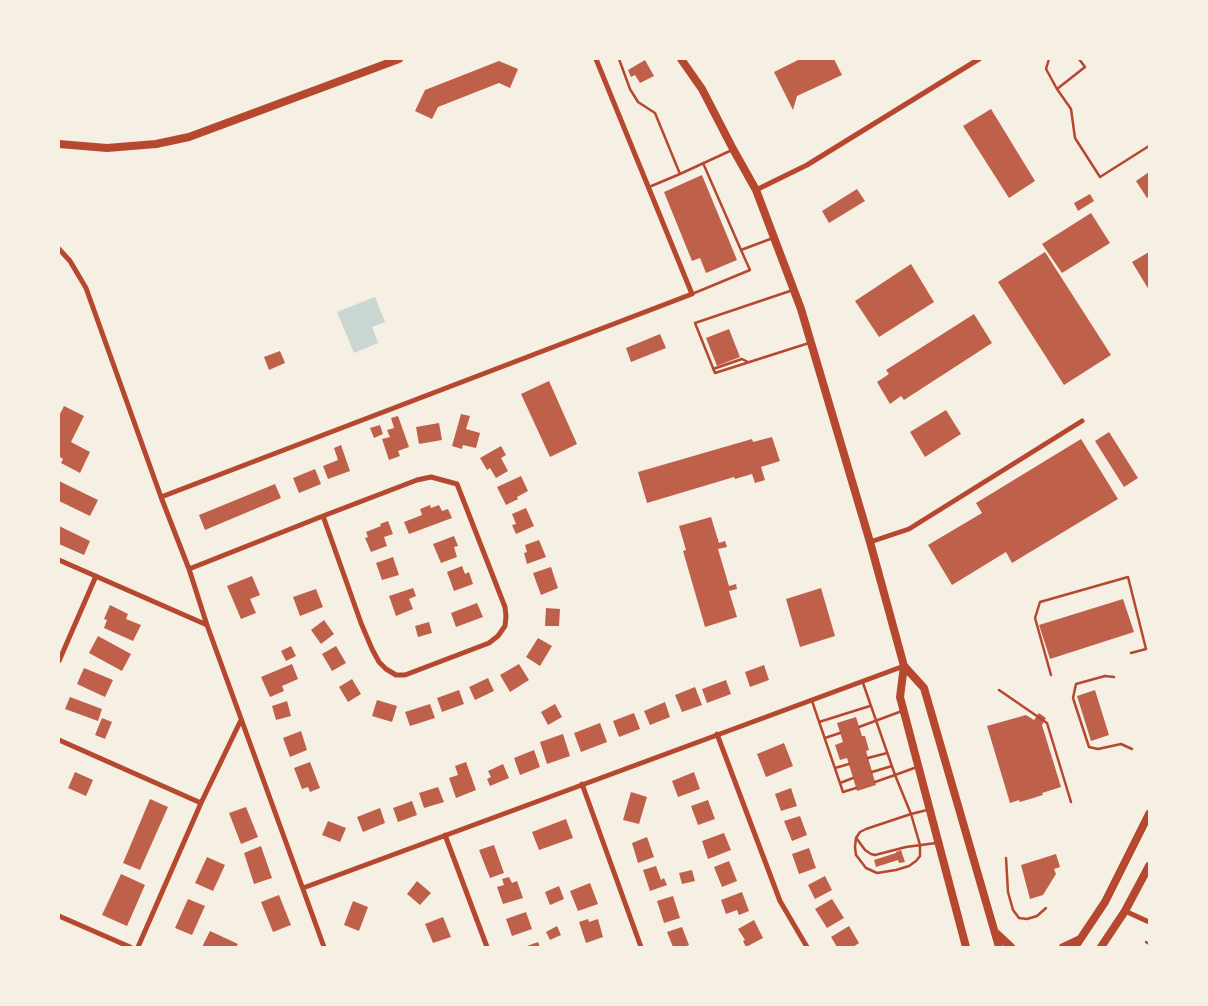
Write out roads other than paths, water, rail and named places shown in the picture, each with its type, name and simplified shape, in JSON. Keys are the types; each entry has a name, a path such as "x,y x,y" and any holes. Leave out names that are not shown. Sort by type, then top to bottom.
{"main road":[{"path":"59,145 107,148 156,144 189,137 399,59"},
{"path":"681,59 702,89 756,190 794,290 811,342 870,542 904,666 900,697 903,711 966,947"},
{"path":"904,666 924,688 999,947"},
{"path":"1075,947 1105,902 1149,814"},
{"path":"1102,947 1125,911 1149,866"},
{"path":"994,931 1011,947"},
{"path":"1063,947 1082,938"}],"street":[{"path":"161,497 692,294 596,59"},
{"path":"756,190 807,165 979,59"},
{"path":"59,249 70,261 86,288 161,497 190,569 207,625 324,947"},
{"path":"870,542 909,529 1082,421"},
{"path":"190,569 323,516 417,480 431,477 457,484 505,607 505,626 498,636 489,643 405,675 396,674 386,669 379,662 361,624 323,516"},
{"path":"59,560 207,625"},
{"path":"59,661 96,576"},
{"path":"303,888 904,666"},
{"path":"138,947 201,803 241,720"},
{"path":"718,734 780,901 807,947"},
{"path":"59,740 201,803"},
{"path":"582,784 641,947"},
{"path":"444,835 487,947"},
{"path":"1125,911 1149,922"},
{"path":"59,916 130,947"}],"lane":[{"path":"619,59 630,90 638,102 655,113 680,174"},
{"path":"1049,59 1046,69 1071,109 1074,138 1100,177 1149,146"},
{"path":"1057,89 1084,67 1079,59"},
{"path":"648,188 733,149"},
{"path":"692,294 750,270 703,163"},
{"path":"741,250 774,237"},
{"path":"794,290 695,323 715,373 811,342"},
{"path":"713,370 742,359 749,362"},
{"path":"1051,675 1035,618 1040,602 1128,576 1146,649 1131,653"},
{"path":"1114,677 1105,676 1076,684 1073,698 1089,747 1098,749 1121,744 1132,749"},
{"path":"862,681 895,775 911,814 920,845 920,856 909,866 877,873 866,868 856,855 856,838 860,832 911,814 930,809"},
{"path":"998,690 1047,723 1071,802"},
{"path":"812,700 843,792 856,788"},
{"path":"819,722 871,705"},
{"path":"859,727 903,711"},
{"path":"825,738 840,733"},
{"path":"868,758 887,753"},
{"path":"835,768 849,764"},
{"path":"872,772 892,766"},
{"path":"875,782 918,767"},
{"path":"840,783 853,778"},
{"path":"856,838 865,850 875,855 906,847 938,842"},
{"path":"1006,858 1008,892 1013,910 1019,918 1027,919 1038,916 1046,908"}]}
